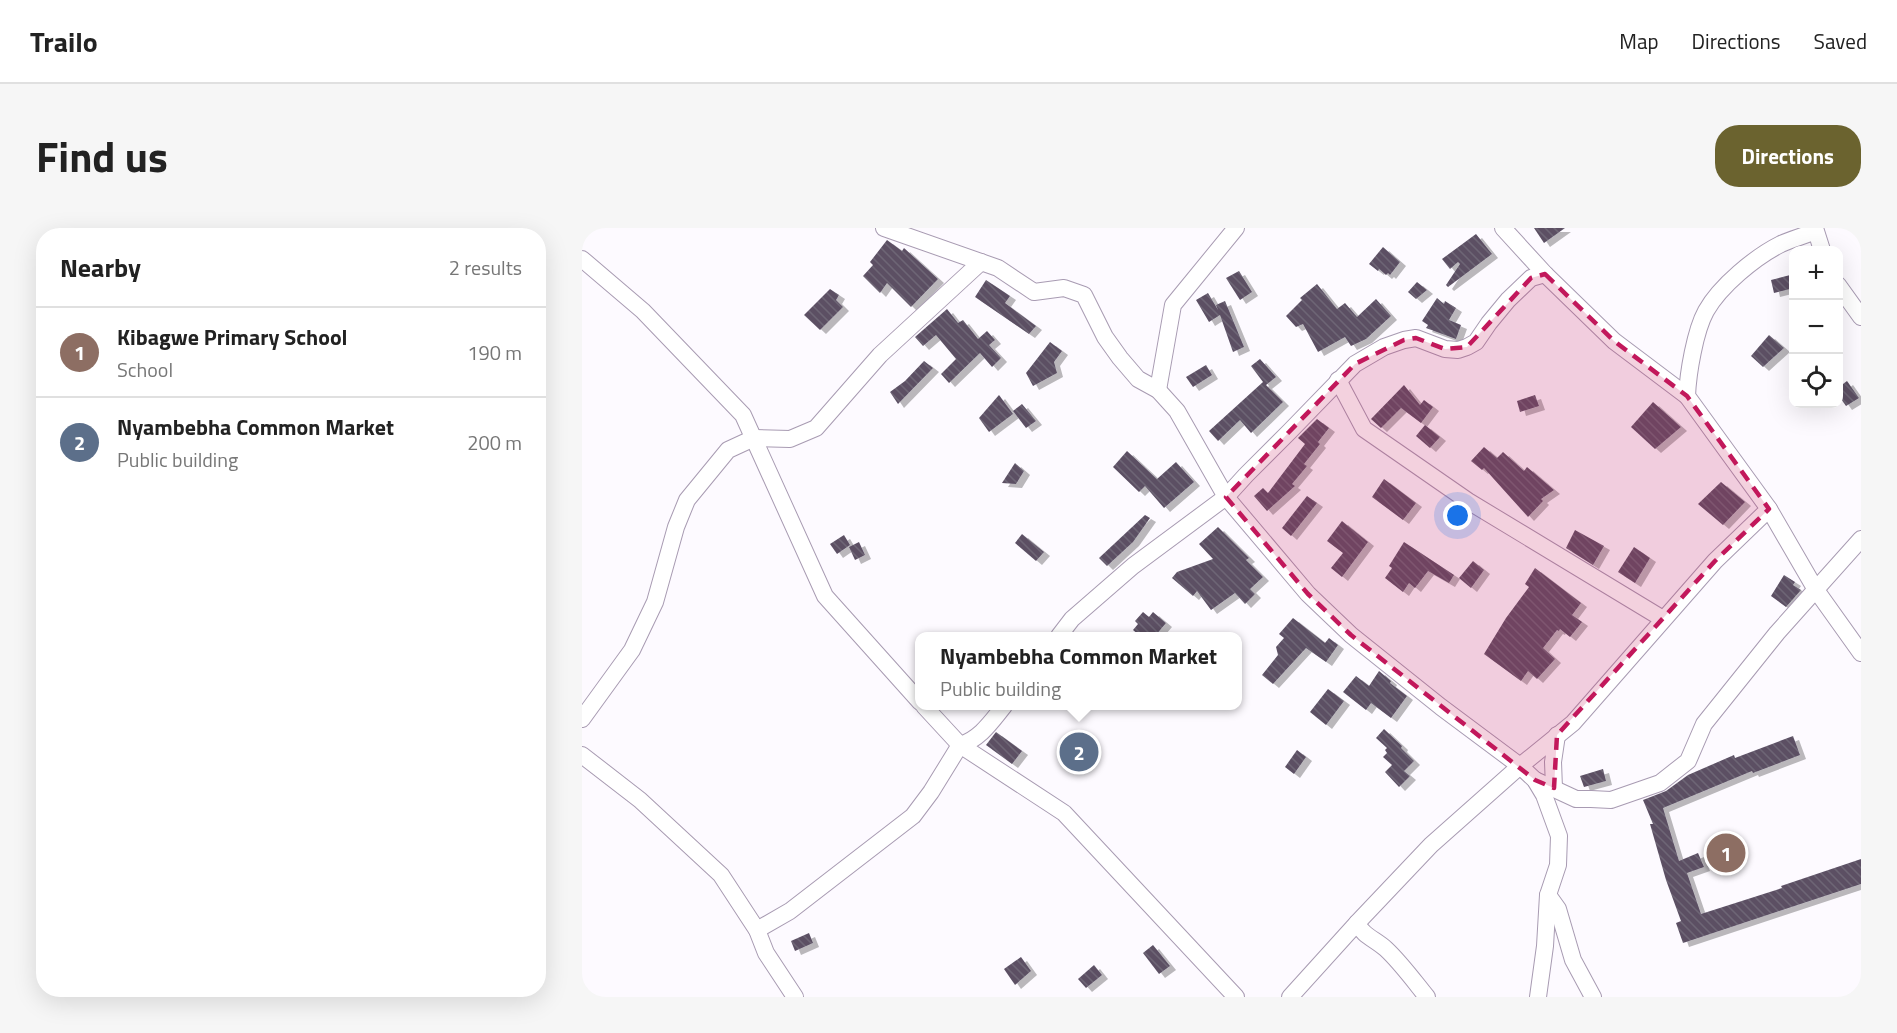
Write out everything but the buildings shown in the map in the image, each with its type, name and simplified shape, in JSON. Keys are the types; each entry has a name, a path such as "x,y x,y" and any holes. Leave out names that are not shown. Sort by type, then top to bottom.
{"street":[{"path":"884,228 998,268 1034,292 1064,288 1084,296 1105,337 1120,358 1138,380 1158,390 1177,411 1226,497 1308,594 1351,634 1535,780 1544,795 1559,836 1558,865 1548,895 1545,946 1538,997"},
{"path":"1158,390 1173,305 1236,228"},
{"path":"1503,228 1545,274 1614,341 1687,396 1769,509 1816,590 1861,653"},
{"path":"1687,396 1690,366 1696,344 1706,312 1715,299 1739,273 1780,245 1815,230 1821,246"},
{"path":"582,259 643,311 743,415 825,596 915,696"},
{"path":"582,719 632,650 655,602 676,527 687,500 728,450 754,438 790,439 816,428 880,355 981,262"},
{"path":"1062,632 1072,620 1133,566 1226,497 1355,364 1384,347 1416,338 1445,349 1467,347 1476,342 1508,300 1531,278 1545,274"},
{"path":"1843,292 1861,317"},
{"path":"1338,380 1364,429 1468,501 1663,619"},
{"path":"1290,997 1431,845 1520,766 1573,723 1715,561 1769,509"},
{"path":"1535,780 1576,799 1611,800 1660,783 1688,761 1704,724 1777,633 1861,540"},
{"path":"928,710 960,745 1064,813 1236,997"},
{"path":"757,930 790,911 913,816 960,745 973,741 1000,710"},
{"path":"1554,788 1553,762 1557,735"},
{"path":"582,755 640,800 721,875 757,930 766,953 795,997"},
{"path":"1548,895 1558,909 1573,960 1593,997"},
{"path":"1357,923 1361,932 1384,947 1397,960 1427,997"}],"highlighted area":[{"path":"1545,274 1614,341 1687,396 1769,509 1715,561 1557,735 1554,788 1535,780 1351,635 1308,594 1226,497 1355,364 1404,340 1416,338 1445,349 1467,347 1531,278"}],"place":[{"name":"Nyambebha Common Market","path":"1079,752"},
{"name":"Kibagwe Primary School","path":"1726,853"}]}
